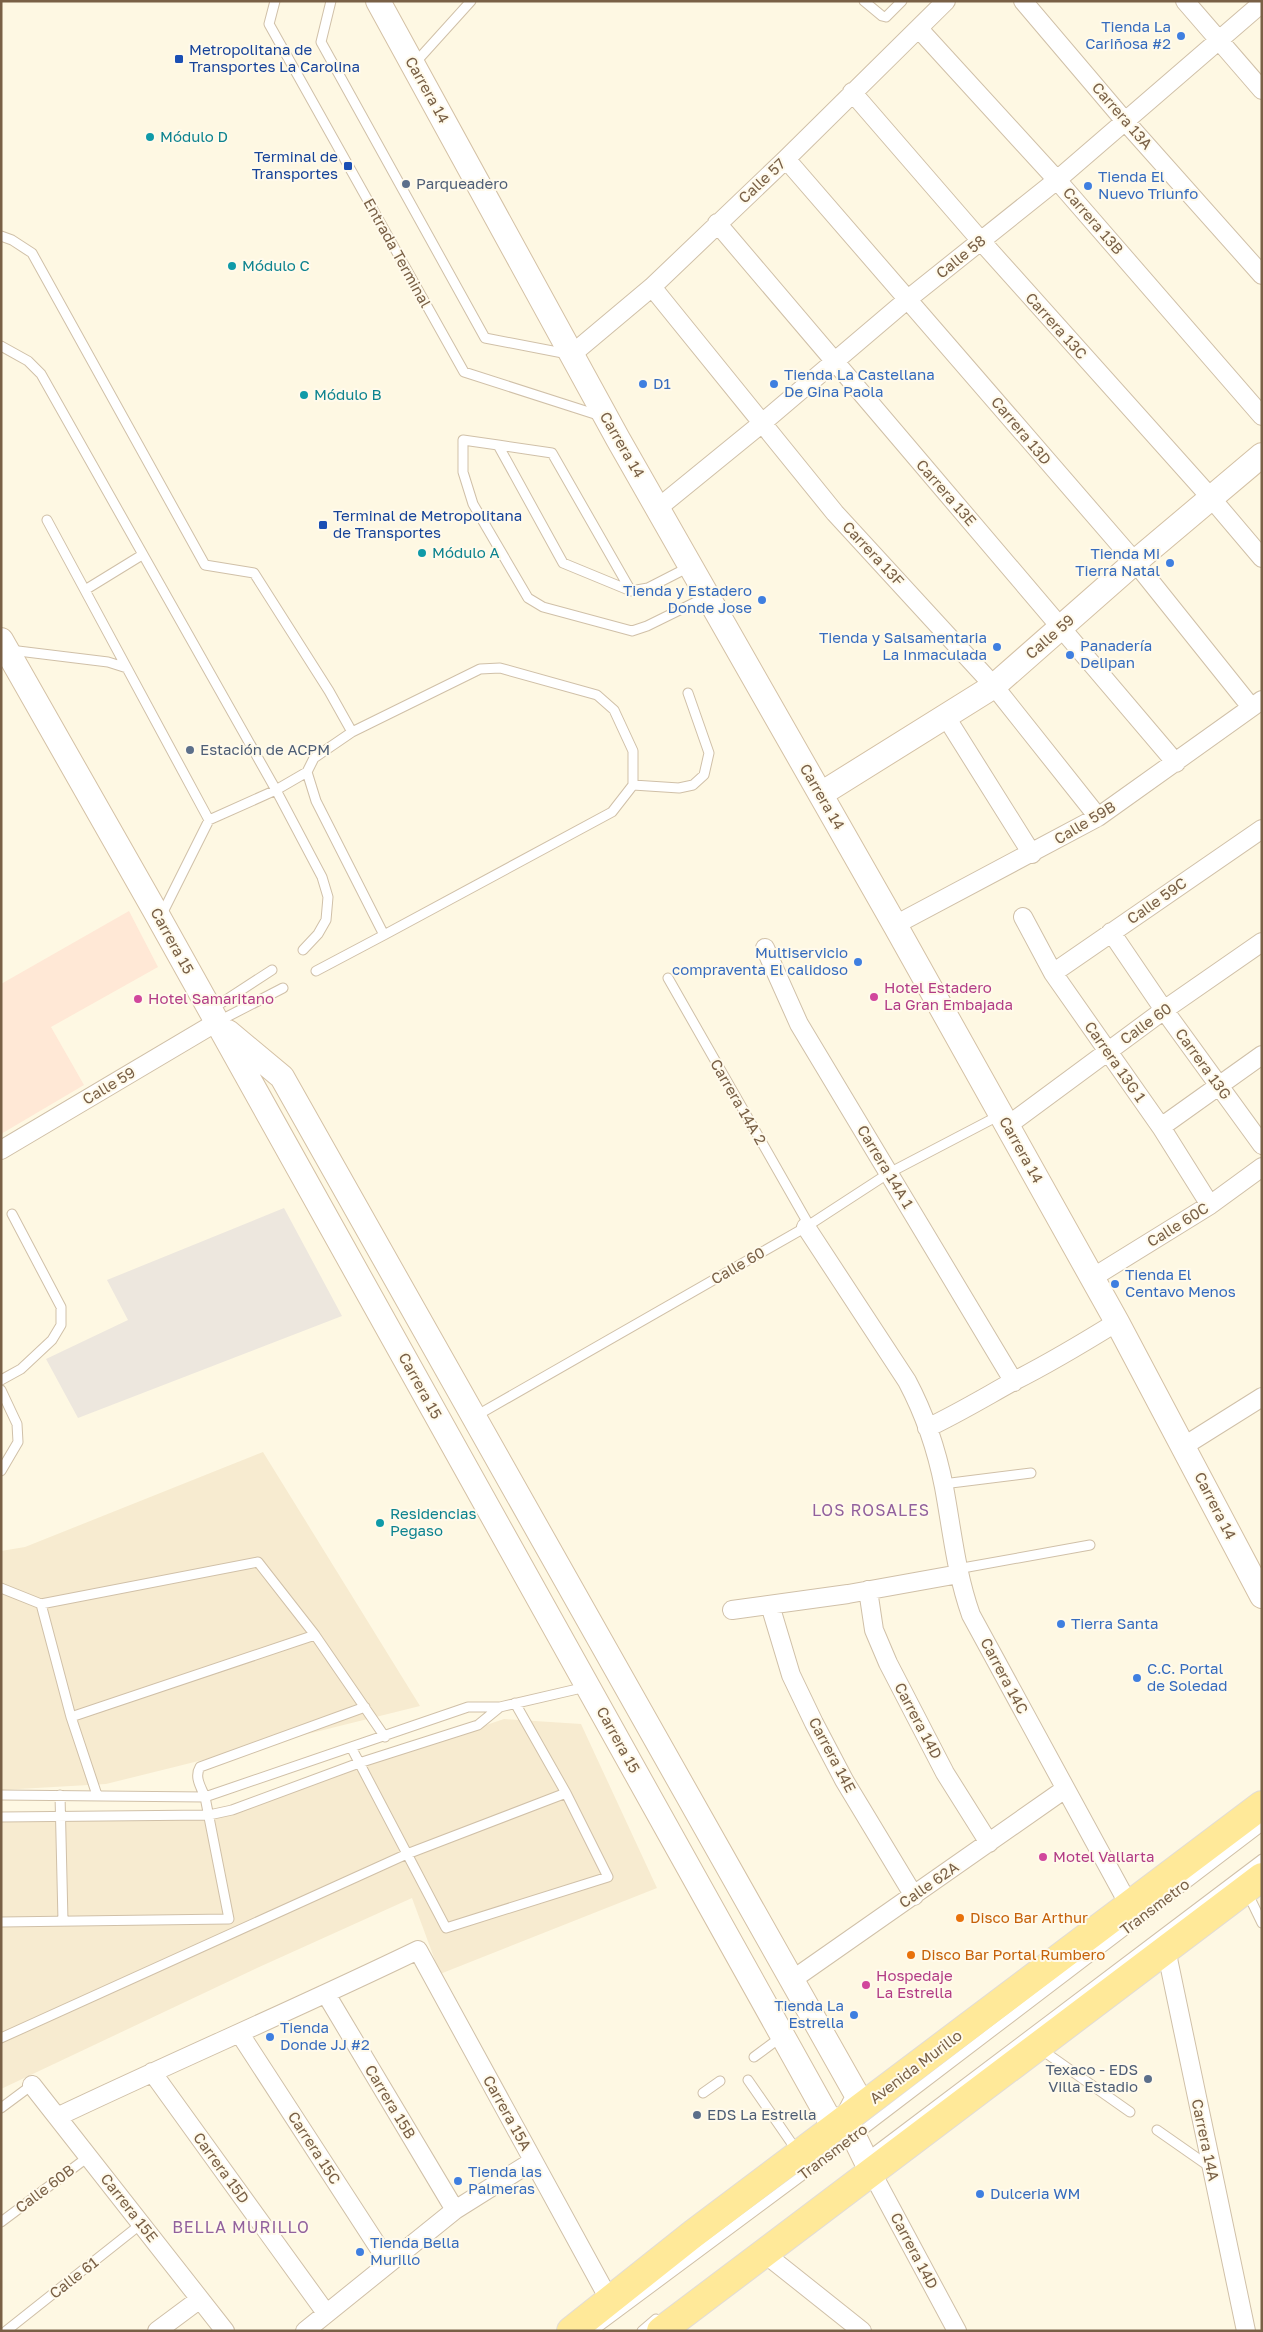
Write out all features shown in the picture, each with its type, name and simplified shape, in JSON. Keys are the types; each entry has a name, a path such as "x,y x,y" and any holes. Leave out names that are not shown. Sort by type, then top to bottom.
{"main road":[{"name":"Carrera 14","path":"378,1 689,567 821,794 1117,1322 1262,1596"},
{"name":"Calle 59","path":"821,794 994,686 1135,562 1262,455"},
{"name":"Carrera 15","path":"4,645 214,1016 829,2119 850,2129"},
{"path":"214,1016 282,1077 618,1670 858,2097 850,2129 865,2165"},
{"path":"256,1092 282,1077"},
{"path":"372,1300 399,1284"},
{"path":"588,1687 618,1670"},
{"name":"Avenida Murillo","path":"571,2331 693,2234 800,2155 850,2129 1129,1906 1262,1805"},
{"path":"663,2322 764,2253 865,2165 1037,2047 1254,1883"}],"street":[{"name":"Calle 57","path":"571,354 652,287 786,159 946,1"},
{"name":"Carrera 13A","path":"1023,1 1124,120 1262,275"},
{"path":"1185,1 1262,90"},
{"name":"Calle 58","path":"658,508 834,363 908,299 1057,180 1124,120 1262,3"},
{"name":"Carrera 13B","path":"919,29 1057,180 1262,416"},
{"name":"Carrera 13C","path":"852,92 981,241 1212,499 1262,558"},
{"name":"Carrera 13D","path":"786,159 1256,704"},
{"name":"Carrera 13E","path":"717,223 834,363 1176,763"},
{"name":"Carrera 13F","path":"652,287 834,513 994,686 1098,817"},
{"name":"Calle 59B","path":"895,925 1032,854 1098,817 1256,704"},
{"path":"946,717 1032,854"},
{"name":"Calle 59C","path":"1053,973 1262,829"},
{"name":"Carrera 13G 1","path":"1023,916 1053,973 1161,1127 1210,1205"},
{"name":"Carrera 13G","path":"1111,932 1164,1010 1262,1145"},
{"name":"Calle 60","path":"1004,1120 1108,1052 1164,1010 1262,942"},
{"name":"Carrera 14A 1","path":"765,948 799,1024 1014,1382"},
{"name":"Calle 59","path":"1,1150 214,1016"},
{"path":"1161,1127 1262,1054"},
{"name":"Calle 60C","path":"1092,1278 1210,1205 1262,1167"},
{"name":"Carrera 14A 2","path":"807,1226 907,1381 919,1404 927,1428"},
{"path":"927,1428 961,1412 1044,1367 1117,1322"},
{"path":"1184,1446 1262,1397"},
{"name":"Carrera 14C","path":"927,1428 943,1484 958,1572 971,1615 1129,1906"},
{"path":"732,1610 868,1590 958,1572"},
{"name":"Carrera 14D","path":"868,1590 874,1630 888,1663 945,1773 989,1843"},
{"name":"Carrera 14E","path":"770,1605 791,1675 814,1723 844,1780 914,1896"},
{"name":"Calle 62A","path":"792,1980 1065,1789"},
{"name":"Carrera 14A","path":"1166,1949 1246,2331"},
{"name":"Carrera 15A","path":"326,1994 418,1950 610,2301"},
{"path":"57,2117 326,1994"},
{"name":"Carrera 15B","path":"326,1994 455,2210"},
{"name":"Carrera 15C","path":"240,2034 388,2262"},
{"name":"Carrera 15D","path":"152,2072 326,2312"},
{"name":"Carrera 15E","path":"32,2086 225,2331"},
{"path":"305,2331 326,2312 455,2210 533,2161"},
{"name":"Carrera 14D","path":"865,2165 957,2331"},
{"path":"764,2253 862,2331"},
{"path":"157,2331 200,2299"}],"lane":[{"name":"Entrada Terminal","path":"275,1 269,24 464,372 606,418"},
{"path":"331,1 321,42 485,338 571,354"},
{"path":"413,66 471,1"},
{"path":"864,1 882,16 886,17 902,1"},
{"path":"1,236 12,240 32,253 205,565 254,573 329,691 352,732"},
{"path":"1,346 28,361 41,374 142,556 276,790 322,877 328,897 326,920 318,934 303,950"},
{"path":"631,591 552,453 462,440 463,472 473,504 528,598 543,607 632,631 647,626 706,597"},
{"path":"498,445 563,563 631,591 648,588 689,567"},
{"path":"47,520 209,820"},
{"path":"85,590 142,556"},
{"path":"4,645 108,662 127,668"},
{"path":"159,919 209,820 276,790 307,772 314,758 352,732 480,669 500,668 597,695 614,710 632,751 633,786 612,812 316,971"},
{"path":"633,786 679,788 692,785 704,775 709,753 688,693"},
{"path":"307,772 316,801 384,935"},
{"path":"214,1016 272,970"},
{"name":"Carrera 14A 2","path":"668,978 807,1226"},
{"path":"214,1016 283,988"},
{"name":"Calle 60","path":"474,1417 807,1226 889,1173 1004,1120"},
{"path":"1,1380 21,1369 52,1340 61,1325 61,1307 12,1214"},
{"path":"1,1390 17,1424 18,1442 1,1471"},
{"path":"943,1484 1031,1473"},
{"path":"958,1572 1090,1545"},
{"path":"1,1588 41,1604 258,1562 315,1635 385,1737"},
{"path":"41,1604 71,1717 97,1795"},
{"path":"71,1717 315,1635"},
{"path":"1,1795 206,1797 468,1707 500,1707 588,1687"},
{"path":"351,1748 446,1928 608,1877 566,1793 515,1703"},
{"path":"237,1930 229,1919 206,1797 196,1773 200,1767 365,1707"},
{"path":"1,1818 209,1815 232,1810 359,1763 478,1725 500,1707"},
{"path":"1,2038 407,1854 566,1793"},
{"path":"60,1795 63,1921"},
{"name":"Transmetro","path":"593,2331 850,2129 1262,1826"},
{"name":"Transmetro","path":"865,2165 1262,1859"},
{"path":"1254,1883 1262,1923"},
{"path":"1,1922 229,1919"},
{"path":"754,2057 782,2036"},
{"path":"1037,2047 1130,2112"},
{"path":"748,2080 800,2155"},
{"path":"703,2093 720,2081"},
{"path":"1,2108 32,2086"},
{"path":"1157,2130 1211,2167"},
{"name":"Calle 60B","path":"1,2222 88,2157"},
{"name":"Calle 61","path":"6,2331 141,2224"},
{"path":"642,2331 663,2322"}],"shaded area":[{"path":"129,911 158,967 51,1027 84,1085 1,1134 1,984"},
{"path":"284,1208 342,1316 78,1418 46,1359 128,1320 107,1280"},
{"path":"263,1452 420,1706 106,1784 1,1790 1,1551 25,1547"},
{"path":"504,1719 581,1724 657,1888 440,1974 412,1898 257,1968 1,2089 1,1822 217,1816"}],"place":[{"name":"Tienda La Cariñosa #2","path":"1181,36"},
{"name":"Metropolitana de Transportes La Carolina","path":"179,59"},
{"name":"Módulo D","path":"150,137"},
{"name":"Terminal de Transportes","path":"348,166"},
{"name":"Parqueadero","path":"406,184"},
{"name":"Tienda El Nuevo Triunfo","path":"1088,186"},
{"name":"Módulo C","path":"232,266"},
{"name":"D1","path":"643,384"},
{"name":"Tienda La Castellana De Gina Paola","path":"774,384"},
{"name":"Módulo B","path":"304,395"},
{"name":"Terminal de Metropolitana de Transportes","path":"323,525"},
{"name":"Módulo A","path":"422,553"},
{"name":"Tienda Mi Tierra Natal","path":"1170,563"},
{"name":"Tienda y Estadero Donde Jose","path":"762,600"},
{"name":"Tienda y Salsamentaria La Inmaculada","path":"997,647"},
{"name":"Panadería Delipan","path":"1070,655"},
{"name":"Estación de ACPM","path":"190,750"},
{"name":"Multiservicio compraventa El calidoso","path":"858,962"},
{"name":"Hotel Estadero La Gran Embajada","path":"874,997"},
{"name":"Hotel Samaritano","path":"138,999"},
{"name":"Tienda El Centavo Menos","path":"1115,1284"},
{"name":"Residencias Pegaso","path":"380,1523"},
{"name":"Tierra Santa","path":"1061,1624"},
{"name":"C.C. Portal de Soledad","path":"1137,1678"},
{"name":"Motel Vallarta","path":"1043,1857"},
{"name":"Disco Bar Arthur","path":"960,1918"},
{"name":"Disco Bar Portal Rumbero","path":"911,1955"},
{"name":"Hospedaje La Estrella","path":"866,1985"},
{"name":"Tienda La Estrella","path":"854,2015"},
{"name":"Tienda Donde JJ #2","path":"270,2037"},
{"name":"Texaco - EDS Villa Estadio","path":"1148,2079"},
{"name":"EDS La Estrella","path":"697,2115"},
{"name":"Tienda las Palmeras","path":"458,2181"},
{"name":"Dulceria WM","path":"980,2194"},
{"name":"Tienda Bella Murillo","path":"360,2252"}],"district":[{"name":"LOS ROSALES","path":"871,1510"},
{"name":"BELLA MURILLO","path":"241,2227"}]}
